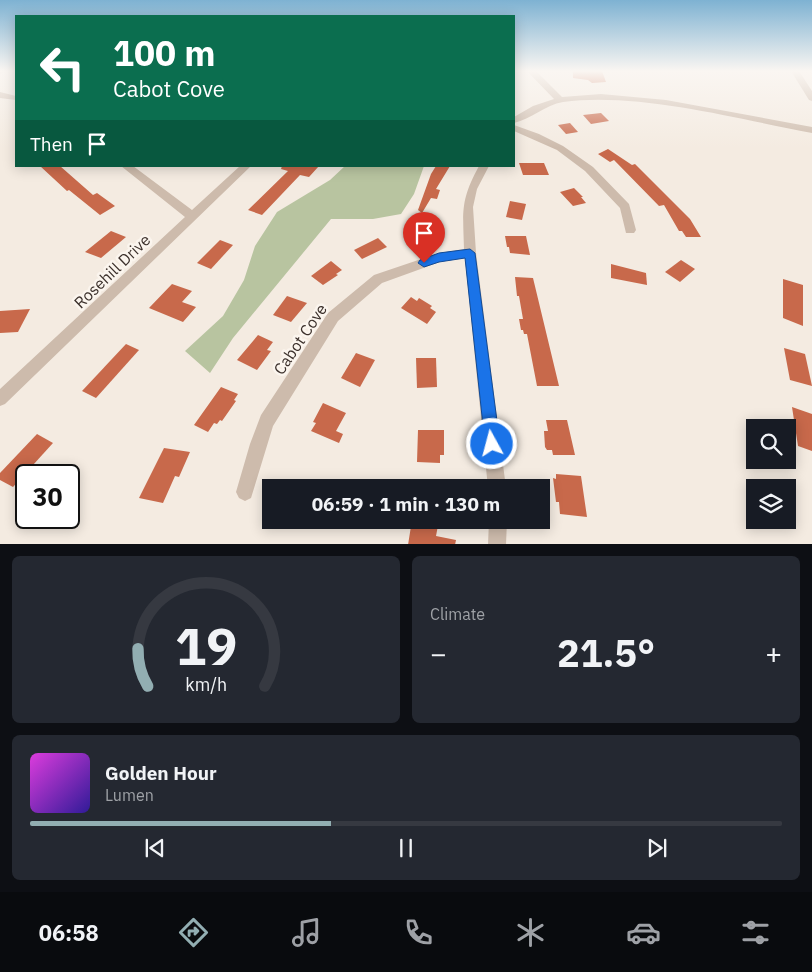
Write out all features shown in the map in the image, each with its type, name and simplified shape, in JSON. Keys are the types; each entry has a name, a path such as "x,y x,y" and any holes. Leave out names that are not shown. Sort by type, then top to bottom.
{"street":[{"path":"556,96 560,100"},
{"path":"515,119 536,108 560,100 601,97 642,100 812,130"},
{"path":"515,128 560,148 594,174 625,207 630,230"},
{"path":"127,167 192,216"},
{"name":"Rosehill Drive","path":"0,400 245,167"},
{"path":"483,167 472,189 468,206 470,253 496,479"},
{"name":"Cabot Cove","path":"246,492 258,444 268,421 333,318 378,279 439,258 470,253"},
{"path":"497,544 498,529"}],"green space":[{"path":"344,167 424,167 414,194 401,214 373,219 331,219 233,338 210,373 185,351 223,316 244,280 255,246 277,212 330,180"}],"building":[{"path":"601,113 609,121 591,124 583,115"},
{"path":"570,123 578,132 566,134 558,125"},
{"path":"608,149 632,165 635,164 690,219 701,237 686,237 682,231 679,231 664,205 659,206 614,160 610,162 598,154"},
{"path":"519,163 544,163 549,175 523,175"},
{"path":"41,167 61,167 93,195 97,193 115,206 100,215 69,190 67,191"},
{"path":"282,167 318,167 309,177 300,175 262,215 248,210 288,171 281,169"},
{"path":"435,167 449,167 436,189 440,190 437,199 431,198 422,213 418,210"},
{"path":"574,188 586,203 573,206 560,192"},
{"path":"510,201 526,204 522,220 506,217"},
{"path":"419,217 431,225 431,227 419,237 416,237 404,229"},
{"path":"111,231 126,237 101,258 85,252"},
{"path":"505,236 526,236 530,255 510,253"},
{"path":"378,238 387,247 362,259 354,250"},
{"path":"220,240 233,245 211,269 197,263"},
{"path":"681,260 695,269 680,282 665,272"},
{"path":"331,261 342,270 323,285 311,276"},
{"path":"611,264 646,273 647,285 611,278"},
{"path":"515,277 533,278 559,386 537,386 527,334 524,334 523,330 521,330 519,319 523,319 519,296 517,296"},
{"path":"783,279 803,285 803,326 783,318"},
{"path":"172,284 192,291 182,302 196,307 183,322 149,308"},
{"path":"287,296 307,303 291,322 273,315"},
{"path":"411,297 417,301 419,298 432,306 430,308 436,312 427,324 401,308"},
{"path":"30,309 18,332 0,333 0,311"},
{"path":"258,335 273,342 267,350 271,351 257,370 237,360"},
{"path":"126,344 139,350 96,398 82,391"},
{"path":"784,348 805,354 812,386 790,380"},
{"path":"356,353 375,360 360,387 341,378"},
{"path":"416,358 436,358 437,387 417,388"},
{"path":"221,387 238,394 234,400 236,401 222,421 220,420 217,424 214,423 208,432 194,425"},
{"path":"323,403 346,413 336,431 343,434 339,443 311,431 316,423 313,422"},
{"path":"792,407 812,414 812,451 798,446 796,419 794,419"},
{"path":"546,420 567,420 575,455 553,455 552,450 547,450 545,447 544,431 548,431"},
{"path":"418,430 444,430 444,455 440,455 440,463 417,462"},
{"path":"37,434 53,443 34,464 15,464 15,485 13,487 0,480 0,473"},
{"path":"164,448 190,452 179,477 175,476 163,503 139,498"},
{"path":"556,474 581,476 587,517 560,514 559,502 556,502 553,478 556,479"},
{"path":"411,529 437,529 436,536 456,540 455,544 408,544"}],"route":[{"path":"424,263 439,258 470,253 492,444"}]}
